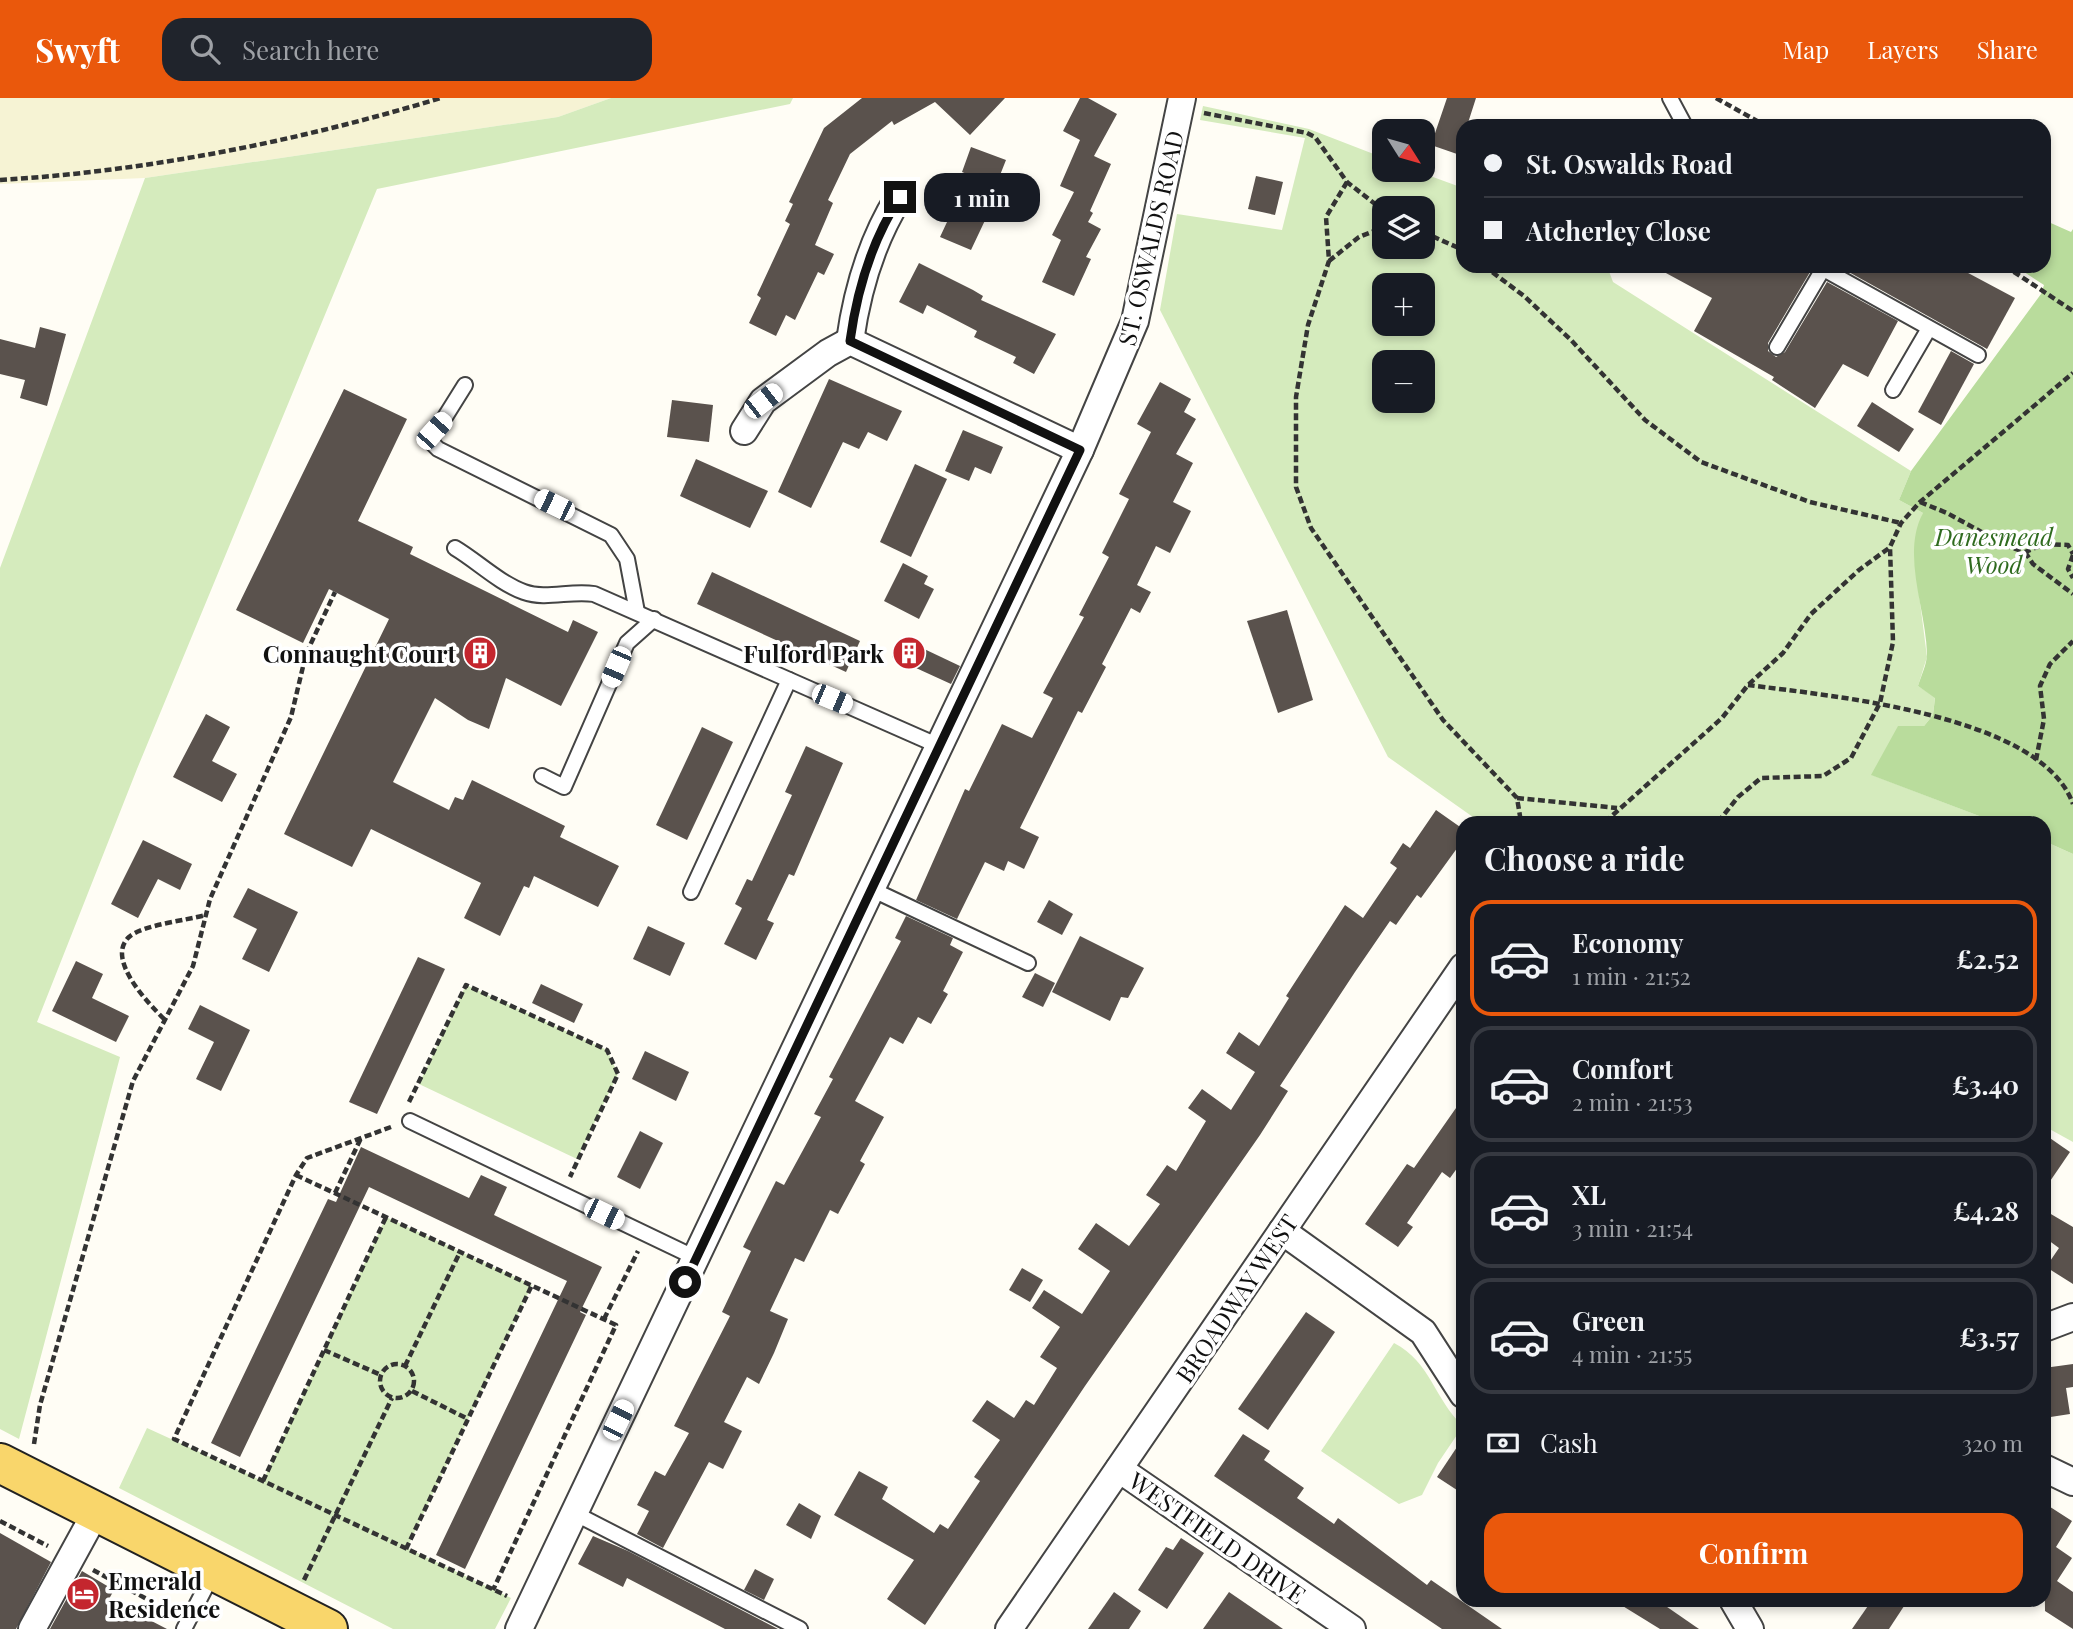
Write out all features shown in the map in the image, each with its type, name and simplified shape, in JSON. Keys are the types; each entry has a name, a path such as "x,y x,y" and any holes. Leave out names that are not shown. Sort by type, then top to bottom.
{"main road":[{"path":"16,1457 96,1512 328,1629"}],"street":[{"name":"ST. OSWALDS ROAD","path":"524,1618 1080,450 1135,321 1181,103"},
{"path":"850,341 855,305 881,226 900,197"},
{"path":"850,341 1080,450"},
{"path":"744,431 763,401 828,353 850,341"},
{"name":"BROADWAY WEST","path":"1009,1629 1456,977"},
{"path":"1282,1231 1423,1332 1456,1383"},
{"path":"2051,1325 2073,1317"},
{"name":"WESTFIELD DRIVE","path":"1119,1469 1352,1629"},
{"path":"2051,1471 2073,1482"},
{"path":"32,1629 96,1512"},
{"path":"1737,1607 1750,1629"}],"lane":[{"path":"1672,101 1681,119"},
{"path":"1777,347 1818,273"},
{"path":"1830,273 1928,330 1978,355"},
{"path":"1893,390 1928,330"},
{"path":"465,385 430,441 438,449 611,535 626,559 636,612"},
{"path":"454,548 525,593 546,595 577,591 594,594 939,746"},
{"path":"542,776 564,787 627,643 654,620"},
{"path":"691,892 789,680"},
{"path":"871,889 1028,963"},
{"path":"410,1121 696,1258"},
{"path":"574,1513 800,1629"},
{"path":"186,1625 224,1577"}],"path":[{"path":"0,180 88,175 345,127 440,98"},
{"path":"1716,98 1754,119"},
{"path":"1181,103 1315,137 1347,182 1372,202"},
{"path":"1347,182 1326,217 1329,261 1308,325 1296,397 1296,487 1311,527 1443,720 1517,798 1520,816"},
{"path":"1329,261 1359,237 1372,232"},
{"path":"1435,237 1456,247"},
{"path":"1493,273 1524,296 1572,341 1646,420 1701,462 1810,502 1900,523"},
{"path":"2016,273 2073,311"},
{"path":"1723,816 1738,797 1761,778 1823,776 1851,758 1880,703 1894,642 1890,547 1900,523 1920,502 2073,373"},
{"path":"1920,502 1947,513 2007,547 2025,552 2045,544 2068,545 2073,554 2068,569 2073,578"},
{"path":"1611,816 1677,762 1722,718 1748,685 1783,653 1811,614 1859,570 1890,547"},
{"path":"2025,552 2033,564 2073,594"},
{"path":"16,1457 40,1405 133,1081 193,966 210,900 292,717 306,654 335,592"},
{"path":"2036,760 2044,719 2040,686 2050,664 2073,641"},
{"path":"1748,685 1880,703 1933,715 1997,738 2036,760 2069,793 2073,804"},
{"path":"1517,798 1618,808"},
{"path":"164,1019 140,994 124,968 122,950 128,938 143,930 206,915"},
{"path":"524,1618 493,1590 174,1439 296,1175 307,1158 410,1121 406,1108 466,985 607,1050 618,1074 563,1194"},
{"path":"335,1193 361,1137"},
{"path":"296,1175 616,1325 493,1590"},
{"path":"263,1481 386,1217"},
{"path":"604,1319 646,1234"},
{"path":"405,1366 460,1252"},
{"path":"407,1549 532,1285"},
{"path":"324,1350 381,1375"},
{"path":"388,1366 405,1366 414,1380 412,1391 403,1398 393,1398 380,1387 381,1375 388,1366"},
{"path":"412,1391 468,1419"},
{"path":"300,1588 393,1398"},
{"path":"0,1521 71,1558 186,1625"}],"shaded area":[{"path":"0,98 611,98 558,117 145,178 0,184"}],"green space":[{"path":"611,98 793,98 790,104 377,189 137,769 37,1022 120,1057 19,1439 0,1429 0,568 145,178 558,117"},
{"path":"1203,106 1309,129 1372,153 1372,182 1435,182 1435,178 1456,185 1456,273 1610,273 1613,282 1911,471 1899,500 1923,513 1915,563 1927,657 1918,686 1935,697 1933,715 1872,775 1979,816 1472,816 1388,757 1160,310 1177,214 1282,230 1305,138 1200,120"},
{"name":"Danesmead Wood","path":"2051,223 2071,232 2073,229 2073,854 2051,844 2051,816 1979,816 1871,775 1898,726 1924,726 1933,715 1935,698 1918,686 1927,654 1914,564 1917,529 1923,513 1899,500 1911,471 2041,294 2044,285 2026,273 2051,273"},
{"path":"2051,844 2073,854 2073,1142 2051,1130"},
{"path":"466,985 607,1050 618,1074 577,1159 419,1084"},
{"path":"386,1217 532,1285 407,1548 511,1598 495,1629 393,1629 119,1488 147,1428 263,1481"},
{"path":"1394,1343 1416,1360 1456,1418 1456,1436 1438,1463 1422,1495 1399,1504 1321,1451"}],"building":[{"path":"862,98 1005,98 970,135 935,102 894,125 892,121 850,154 828,200 833,203 815,245 834,254 824,275 818,272 795,320 786,315 776,336 749,323 761,298 757,295 790,224 785,221 793,204 789,202 824,128"},
{"path":"1080,98 1088,98 1117,114 1094,156 1111,164 1090,211 1093,213 1088,222 1101,229 1086,257 1091,259 1074,296 1042,282 1061,240 1052,235 1074,192 1060,186 1080,140 1063,131"},
{"path":"1447,98 1476,98 1469,119 1456,119 1456,154 1435,146 1435,133"},
{"path":"971,147 1006,160 985,213 988,214 971,250 940,237 969,175 962,172"},
{"path":"1256,176 1283,182 1275,215 1248,209"},
{"path":"919,263 973,290 983,296 981,300 1056,334 1034,374 1013,363 1016,357 974,337 977,331 927,305 923,314 899,302"},
{"path":"1666,273 1809,273 1768,343 1768,351 1776,357 1785,352 1827,282 1898,321 1868,377 1843,364 1815,408 1772,380 1774,377 1694,331 1712,298"},
{"path":"1851,273 1968,273 2015,298 1987,349"},
{"path":"40,327 66,334 47,406 20,398 25,380 0,374 0,339 35,348"},
{"path":"1951,351 1974,364 1941,425 1918,412"},
{"path":"829,379 902,411 887,441 868,432 859,449 843,442 811,508 778,492"},
{"path":"1160,382 1191,399 1184,412 1196,419 1176,454 1193,463 1173,502 1191,511 1170,553 1156,546 1137,585 1151,592 1140,613 1131,608 1102,664 1106,667 1082,713 1078,711 1020,828 1039,837 1024,869 1008,861 1004,871 985,862 957,919 916,900 965,789 969,791 1002,724 1032,738 1053,698 1043,693 1084,617 1079,615 1109,557 1102,553 1129,499 1119,494 1151,432 1137,424"},
{"name":"Connaught Court","path":"344,389 407,419 358,521 413,547 410,554 568,632 573,620 598,632 561,706 506,678 489,729 468,720 435,698 393,782 449,810 455,797 463,800 472,780 565,826 560,837 619,866 598,907 534,876 529,888 524,886 500,936 464,918 481,883 371,829 352,867 284,834 389,619 329,589 303,643 236,610"},
{"path":"672,400 713,405 709,442 667,437"},
{"path":"1872,402 1914,429 1899,452 1857,426"},
{"path":"963,430 1003,447 991,474 975,467 969,481 945,471"},
{"path":"696,459 768,491 750,528 680,496"},
{"path":"915,464 947,479 911,557 880,542"},
{"path":"903,563 928,576 924,584 934,589 919,619 884,601"},
{"path":"712,572 860,641 846,672 697,604"},
{"path":"1287,610 1313,700 1278,713 1247,621"},
{"path":"901,638 960,666 951,684 892,657"},
{"path":"206,714 230,727 212,761 237,774 222,802 173,777"},
{"path":"702,727 733,742 687,840 656,825"},
{"path":"806,746 843,763 794,876 789,874 767,920 774,923 756,960 724,944 742,908 735,904 747,879 752,881 792,795 785,792"},
{"path":"1436,810 1456,824 1456,850 1421,898 1417,895 1396,925 1390,921 1355,972 1280,1086 1288,1091 1260,1135 1085,1386 925,1625 887,1599 914,1560 834,1515 859,1471 888,1487 882,1499 934,1533 940,1524 948,1529 980,1481 974,1477 1000,1440 972,1421 987,1400 1014,1418 1026,1400 1034,1405 1057,1368 1040,1357 1060,1327 1032,1308 1044,1290 1082,1314 1110,1271 1078,1249 1096,1223 1129,1246 1160,1204 1146,1195 1167,1165 1176,1171 1206,1121 1188,1108 1202,1089 1231,1110 1255,1072 1226,1053 1239,1032 1259,1046 1289,998 1286,996 1345,905 1363,918 1397,868 1390,863 1403,843 1410,848"},
{"path":"143,840 192,864 180,890 158,879 138,918 111,904"},
{"path":"248,888 298,912 269,972 242,959 257,929 233,917"},
{"path":"1049,900 1073,914 1062,935 1037,922"},
{"path":"906,916 953,938 950,945 963,952 943,991 948,994 931,1024 918,1017 903,1044 890,1037 855,1101 884,1117 860,1161 865,1164 838,1214 830,1210 804,1262 795,1258 770,1311 788,1319 774,1353 759,1384 747,1377 724,1422 742,1431 723,1469 709,1462 663,1548 637,1534 649,1511 637,1505 655,1471 665,1476 689,1433 674,1426 730,1316 722,1312 751,1251 743,1247 776,1181 784,1185 821,1117 814,1114 833,1079 829,1077 901,941 895,938"},
{"path":"648,926 685,943 670,976 633,959"},
{"path":"1080,936 1144,968 1128,998 1121,997 1110,1021 1052,992"},
{"path":"418,957 445,969 377,1114 349,1102"},
{"path":"76,961 103,974 92,998 129,1016 116,1042 52,1011"},
{"path":"1035,973 1055,983 1043,1007 1022,997"},
{"path":"541,984 583,1004 574,1023 532,1003"},
{"path":"200,1005 250,1030 221,1091 196,1079 214,1042 188,1029"},
{"path":"645,1051 689,1072 676,1101 632,1079"},
{"path":"1456,1108 1456,1170 1450,1178 1442,1172 1407,1223 1413,1227 1398,1247 1365,1224 1407,1164 1414,1168"},
{"path":"640,1131 663,1143 640,1189 617,1177"},
{"path":"2051,1139 2070,1152 2051,1180"},
{"path":"361,1147 469,1198 481,1175 507,1187 494,1215 602,1267 580,1312 586,1315 465,1569 436,1555 567,1281 369,1187 240,1457 211,1443 328,1199 336,1202"},
{"path":"2051,1214 2073,1227 2073,1284 2051,1270 2051,1260 2059,1248 2051,1242"},
{"path":"1022,1268 1043,1280 1030,1302 1009,1290"},
{"path":"1306,1312 1335,1332 1268,1430 1238,1409"},
{"path":"2073,1364 2073,1387 2066,1388 2070,1414 2051,1417 2051,1367"},
{"path":"1243,1434 1270,1451 1264,1460 1304,1488 1297,1498 1334,1524 1338,1518 1427,1585 1431,1580 1456,1597 1456,1607 1470,1607 1502,1629 1442,1629 1214,1476"},
{"path":"1456,1448 1456,1489 1437,1477"},
{"path":"799,1503 821,1516 811,1539 786,1525"},
{"path":"2051,1508 2072,1521 2056,1547 2072,1558 2057,1581 2073,1592 2073,1629 2045,1611 2045,1607 2051,1607"},
{"path":"0,1533 51,1562 16,1629 0,1629"},
{"path":"593,1536 628,1551 778,1629 725,1629 627,1578 623,1587 578,1564"},
{"path":"1181,1538 1204,1553 1167,1609 1138,1590 1166,1547 1173,1550"},
{"path":"755,1569 774,1579 764,1600 744,1590"},
{"path":"82,1571 114,1590 109,1599 167,1629 50,1629"},
{"path":"1114,1592 1141,1611 1129,1629 1088,1629"},
{"path":"1229,1592 1283,1629 1203,1629"},
{"path":"1624,1607 1667,1607 1699,1629 1660,1629"},
{"path":"1867,1607 1903,1607 1889,1629 1852,1629"}],"place":[{"name":"Connaught Court","path":"480,653"},
{"name":"Fulford Park","path":"909,653"},
{"name":"Emerald Residence","path":"83,1594"}],"route":[{"path":"685,1282 1080,450 850,341 855,305 881,226 900,197"}]}
